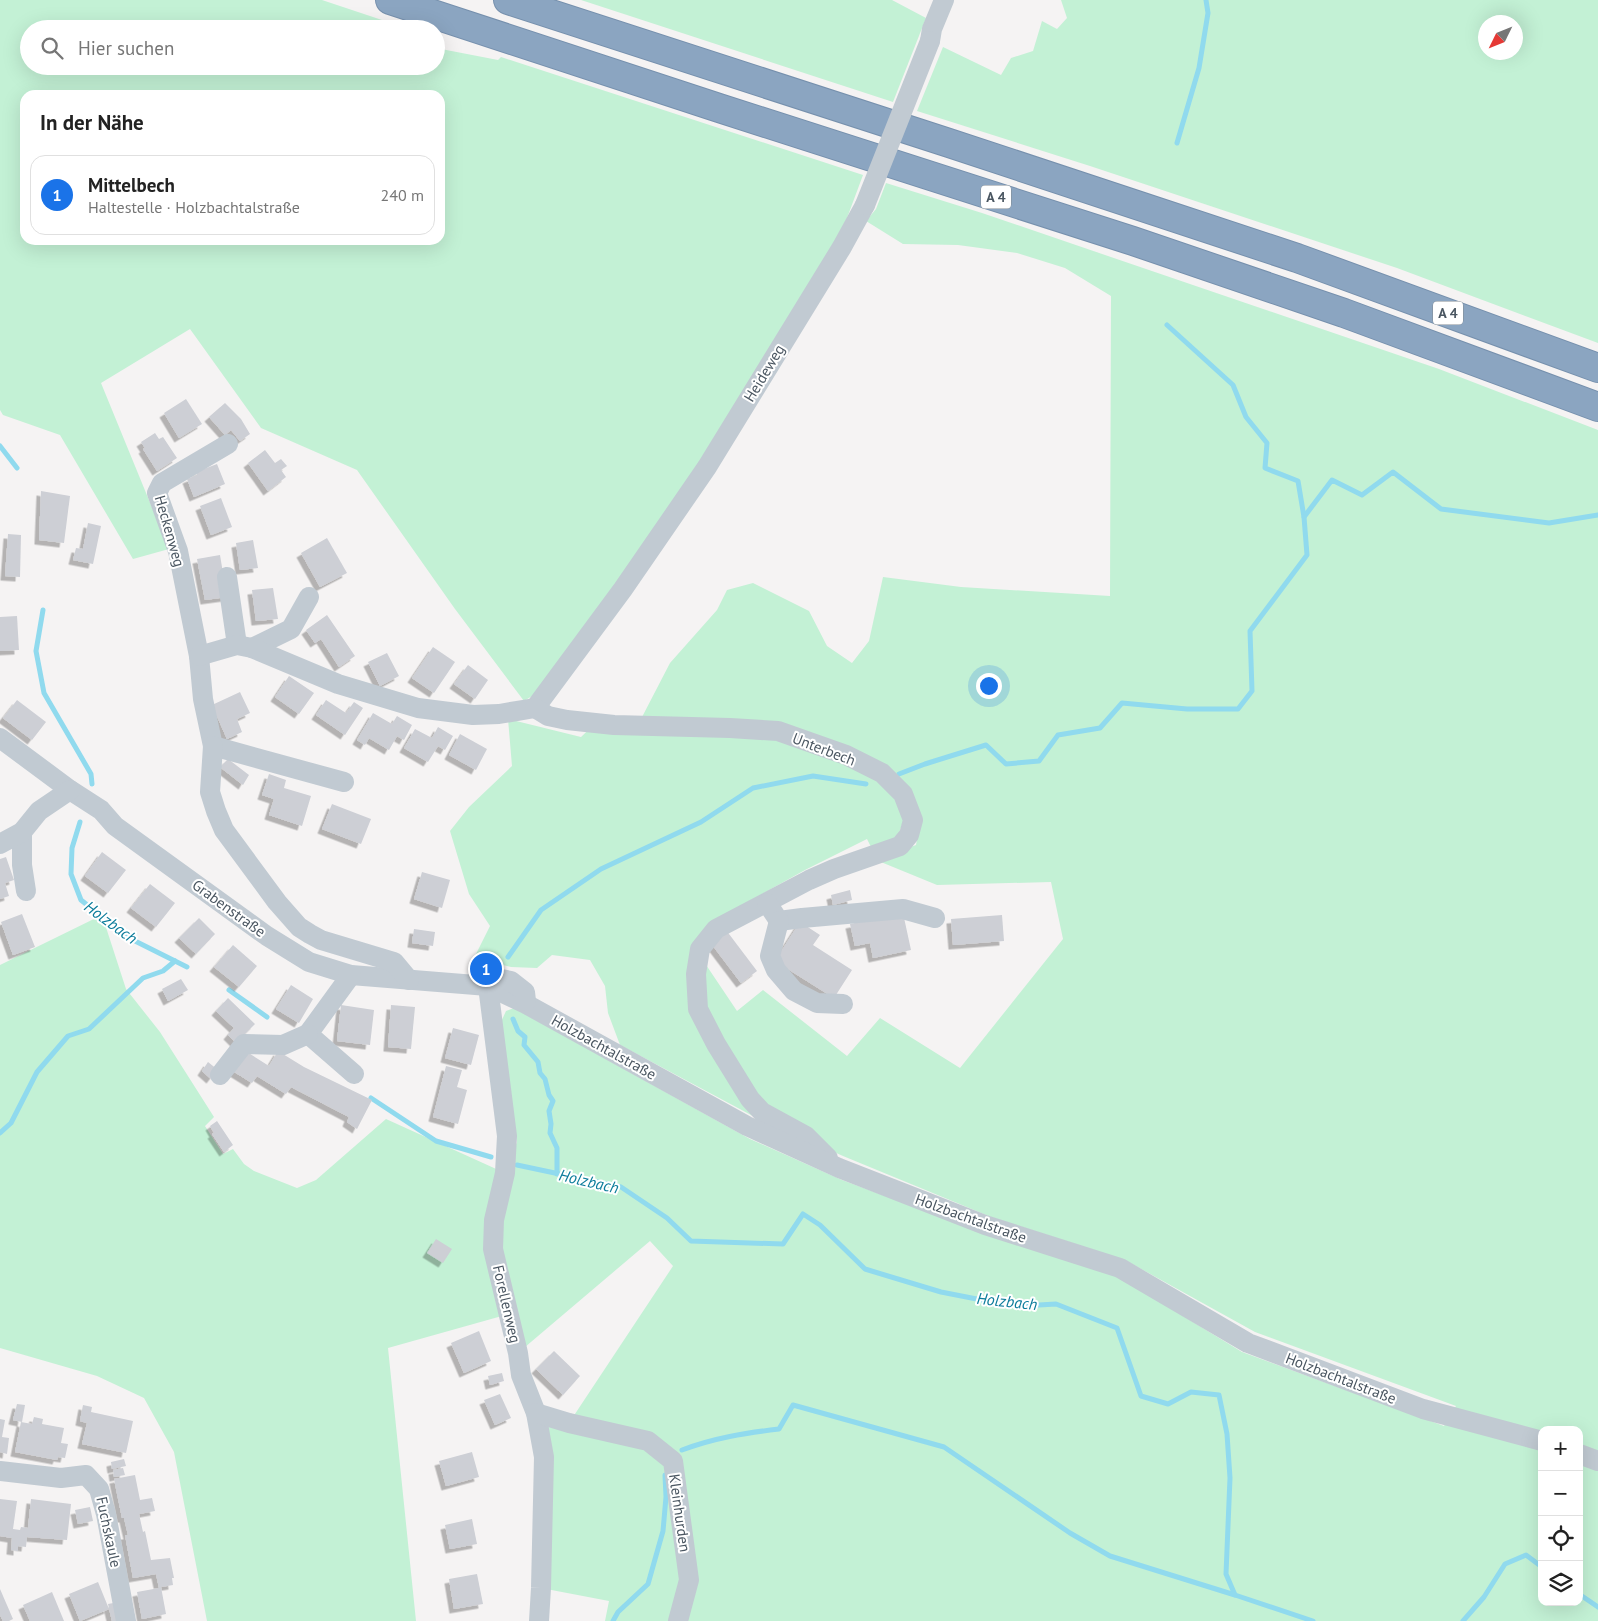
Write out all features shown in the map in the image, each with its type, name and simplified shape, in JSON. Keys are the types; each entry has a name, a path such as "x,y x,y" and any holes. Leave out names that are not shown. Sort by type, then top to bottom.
{"highway":[{"name":"A 4","path":"390,0 1133,241 1344,313 1598,406"},
{"name":"A 4","path":"508,0 1297,258 1598,368"}],"street":[{"name":"Heideweg","path":"530,709 628,581 707,466 842,247 865,205 930,41 932,29 944,0"},
{"name":"Heckenweg","path":"228,444 162,483 157,493 178,551 199,656 203,699 213,746 210,792 216,811 224,830 277,902 299,927 321,940 394,962 409,980"},
{"path":"228,577 245,647"},
{"path":"199,656 245,647 291,628 309,597"},
{"path":"245,647 338,684 418,708 473,715 499,714 530,709"},
{"name":"Unterbech","path":"530,709 548,716 595,723 778,731 846,755 882,773 903,794 912,820 909,835 900,846 834,868 767,902 716,929 700,948 696,974 698,1009 716,1044 750,1099 762,1112 806,1136 839,1168"},
{"name":"Grabenstraße","path":"0,738 70,790 101,810 115,826 266,936 309,962 351,975 409,980"},
{"path":"213,746 344,782"},
{"path":"0,844 22,832 39,811 70,790"},
{"path":"22,832 22,865 26,891"},
{"path":"767,902 779,921 770,956 776,970 794,992 817,1003 843,1004"},
{"path":"779,921 903,909 935,918"},
{"path":"220,1075 244,1044 283,1045 308,1034 351,975"},
{"name":"Holzbachtalstraße","path":"409,980 488,986 526,1004 747,1126 839,1168 985,1225 1120,1268 1248,1343 1423,1409 1538,1440"},
{"name":"Forellenweg","path":"488,986 507,1136 505,1173 494,1220 494,1249 521,1375 536,1414 544,1457 539,1621"},
{"path":"308,1034 354,1074"},
{"name":"Kleinhurden","path":"536,1414 648,1442 673,1460 689,1580 678,1621"},
{"path":"1583,1455 1598,1461"},
{"name":"Fuchskaule","path":"0,1471 61,1478 86,1475 100,1489 126,1621"}],"green space":[{"path":"0,0 322,0 382,20 20,20 20,75 445,75 445,50 498,60 501,57 863,175 847,218 820,269 663,522 537,693 524,701 455,609 357,470 261,428 190,329 101,383 169,549 133,559 60,435 3,415 0,410"},
{"path":"581,0 892,0 926,18 893,102"},
{"path":"1061,0 1598,0 1598,343 1397,268 1090,166 917,111 943,47 1001,75 1011,58 1033,51 1042,21 1057,29 1067,18"},
{"path":"886,183 982,213 1439,369 1598,430 1598,1621 605,1621 609,1601 541,1588 536,1413 569,1423 673,1266 650,1241 518,1353 509,1314 388,1348 416,1621 207,1621 174,1452 144,1398 97,1376 0,1348 0,965 102,915 126,989 160,1032 214,1117 205,1126 223,1154 233,1149 244,1164 254,1171 297,1188 316,1180 386,1119 505,1173 517,1142 501,1022 506,1011 514,1008 750,1139 842,1180 982,1232 1116,1275 1242,1352 1444,1426 1456,1406 1255,1332 1125,1260 991,1217 843,1156 751,1115 620,1045 608,1013 605,986 590,960 552,955 537,968 511,967 474,958 490,926 469,894 450,831 469,807 512,766 508,719 581,737 603,716 641,719 670,663 717,610 727,590 753,583 809,611 827,646 852,663 869,641 883,577 961,587 1110,596 1111,296 1065,268 1017,253 958,245 903,244 866,221 876,209","holes":["905,816 921,817 916,845 876,860 937,885 1051,882 1063,939 960,1068 880,1018 847,1056 763,990 737,1011 692,944 746,903 805,870 867,839 872,849 897,839"]}],"building":[{"path":"186,399 202,424 179,438 164,413"},
{"path":"225,403 241,419 250,434 240,441 231,430 225,435 209,417"},
{"path":"155,433 159,439 163,437 177,458 157,471 143,449 145,448 141,442"},
{"path":"265,450 275,463 281,459 287,466 281,470 286,477 268,491 248,463"},
{"path":"217,464 225,484 194,497 187,479 197,475 196,472"},
{"path":"41,491 70,496 64,543 39,540"},
{"path":"221,498 232,527 211,535 200,506"},
{"path":"88,523 101,526 93,564 73,560 76,548 83,549"},
{"path":"8,534 21,535 20,577 5,576"},
{"path":"327,538 347,573 320,587 301,553"},
{"path":"253,540 258,568 240,570 236,543"},
{"path":"220,555 227,597 205,600 197,559"},
{"path":"273,588 278,619 256,621 252,590"},
{"path":"327,615 355,656 339,667 321,639 315,643 306,630"},
{"path":"17,616 19,650 0,651 0,617"},
{"path":"433,647 455,662 434,693 412,678"},
{"path":"387,653 399,676 380,686 368,662"},
{"path":"468,665 488,680 475,699 454,684"},
{"path":"289,676 314,693 299,714 275,697"},
{"path":"240,692 250,713 237,719 242,732 227,739 212,705"},
{"path":"17,700 46,722 32,740 3,718"},
{"path":"326,700 346,713 354,702 363,708 345,735 316,715"},
{"path":"373,713 392,724 397,716 412,725 404,740 397,736 389,750 369,738 365,745 357,740"},
{"path":"438,727 453,736 445,750 438,746 428,762 404,748 415,729 432,738"},
{"path":"460,734 487,749 476,770 449,755"},
{"path":"228,759 249,775 243,785 220,767"},
{"path":"269,774 286,780 284,788 311,796 302,826 269,815 274,799 262,795"},
{"path":"332,804 371,819 361,844 322,829"},
{"path":"102,852 126,870 108,893 85,876"},
{"path":"6,857 14,880 5,883 9,896 0,899 0,859"},
{"path":"422,872 450,880 442,908 414,899"},
{"path":"150,884 175,903 156,927 131,908"},
{"path":"850,890 852,900 833,905 831,895"},
{"path":"903,913 911,950 873,958 870,943 855,946 850,924"},
{"path":"22,914 35,947 13,955 1,922"},
{"path":"1002,915 1004,941 953,945 951,919"},
{"path":"199,918 215,934 196,954 179,938"},
{"path":"800,922 820,935 813,945 852,970 834,998 775,961"},
{"path":"414,929 435,932 433,946 412,943"},
{"path":"726,930 757,971 741,983 710,942"},
{"path":"233,945 257,966 239,987 214,967"},
{"path":"181,979 188,990 168,1001 162,989"},
{"path":"291,985 313,999 299,1023 276,1009"},
{"path":"228,998 255,1024 236,1043 228,1035 234,1028 216,1011"},
{"path":"341,1005 374,1010 370,1045 337,1041"},
{"path":"391,1005 415,1007 411,1049 388,1047"},
{"path":"453,1028 479,1035 471,1065 445,1058"},
{"path":"244,1050 269,1066 278,1051 304,1067 372,1100 357,1129 347,1122 349,1117 291,1087 286,1094 257,1076 252,1083 231,1070"},
{"path":"208,1062 218,1070 211,1079 202,1071"},
{"path":"446,1066 462,1070 457,1087 467,1090 458,1124 433,1117"},
{"path":"217,1121 233,1145 224,1152 212,1134 214,1133 210,1126"},
{"path":"436,1239 452,1249 443,1263 427,1253"},
{"path":"479,1331 491,1361 464,1373 451,1343"},
{"path":"554,1351 580,1376 563,1395 536,1369"},
{"path":"502,1373 504,1381 490,1385 488,1376"},
{"path":"500,1394 511,1418 495,1425 484,1400"},
{"path":"17,1404 25,1405 22,1422 13,1420"},
{"path":"83,1405 92,1407 91,1412 133,1421 126,1453 82,1444 87,1423 80,1421"},
{"path":"34,1417 43,1419 42,1424 64,1428 61,1443 68,1444 65,1458 58,1457 57,1460 15,1452 21,1422 32,1424"},
{"path":"0,1419 5,1420 2,1437 9,1438 7,1454 0,1452"},
{"path":"472,1452 479,1477 446,1486 439,1461"},
{"path":"124,1459 126,1466 112,1469 111,1462"},
{"path":"123,1468 125,1475 114,1477 113,1470"},
{"path":"135,1475 140,1500 152,1498 155,1511 139,1514 143,1532 145,1531 151,1560 170,1558 174,1578 172,1578 173,1585 161,1587 166,1614 142,1619 137,1592 159,1588 156,1574 133,1578 125,1535 128,1535 124,1518 122,1518 114,1479"},
{"path":"0,1499 17,1501 13,1529 20,1530 21,1527 28,1528 31,1499 71,1504 67,1540 27,1537 26,1547 18,1546 18,1551 11,1550 12,1538 0,1536"},
{"path":"90,1507 93,1521 78,1524 75,1510"},
{"path":"472,1519 477,1544 450,1549 445,1525"},
{"path":"477,1574 483,1604 454,1609 449,1579"},
{"path":"98,1582 109,1609 80,1621 69,1594"},
{"path":"0,1589 13,1619 9,1621 3,1621 0,1615"},
{"path":"52,1592 64,1621 30,1621 23,1605"},
{"path":"119,1602 118,1621 112,1621 108,1604"}],"waterway":[{"path":"1177,143 1199,68 1208,13 1206,0"},
{"path":"1167,325 1233,385 1246,417 1267,443 1265,468 1298,481 1304,517"},
{"name":"Holzbach","path":"0,446 17,468"},
{"path":"899,774 986,745 1006,764 1039,761 1058,735 1100,728 1122,703 1187,709 1238,709 1252,691 1250,631 1307,555 1304,517 1332,480 1362,495 1393,472 1441,509 1549,523 1598,515"},
{"name":"Holzbach","path":"43,610 36,651 44,693 91,774 92,784"},
{"path":"508,957 541,910 601,869 701,822 753,788 813,776 866,784"},
{"name":"Holzbach","path":"80,822 72,848 71,874 81,900 127,937 187,967"},
{"path":"0,1133 11,1123 37,1072 68,1036 89,1029 143,978 163,971 175,961"},
{"name":"Holzbach","path":"229,990 267,1017"},
{"path":"513,1019 518,1031 525,1037 524,1045 538,1062 540,1073 545,1079 549,1095 553,1101 549,1111 550,1133 557,1148 557,1174"},
{"name":"Holzbach","path":"371,1098 436,1141 491,1157"},
{"name":"Holzbach","path":"517,1165 621,1187 667,1218 691,1241 783,1244 803,1214 820,1225 865,1269 941,1292 992,1302 1022,1306 1056,1304 1117,1328 1141,1396 1168,1404 1191,1392 1219,1395 1227,1434 1230,1478 1226,1574 1235,1595 1313,1621"},
{"path":"682,1450 706,1442 779,1429 793,1405 944,1447 1070,1533 1110,1556 1235,1595"},
{"path":"613,1621 618,1612 648,1584 663,1531 666,1497 665,1475"},
{"name":"Holzbach","path":"1463,1621 1484,1597 1505,1564 1526,1555 1538,1564"},
{"name":"Holzbach","path":"1583,1597 1598,1607"}],"place":[{"name":"Mittelbech","path":"486,969"}]}
